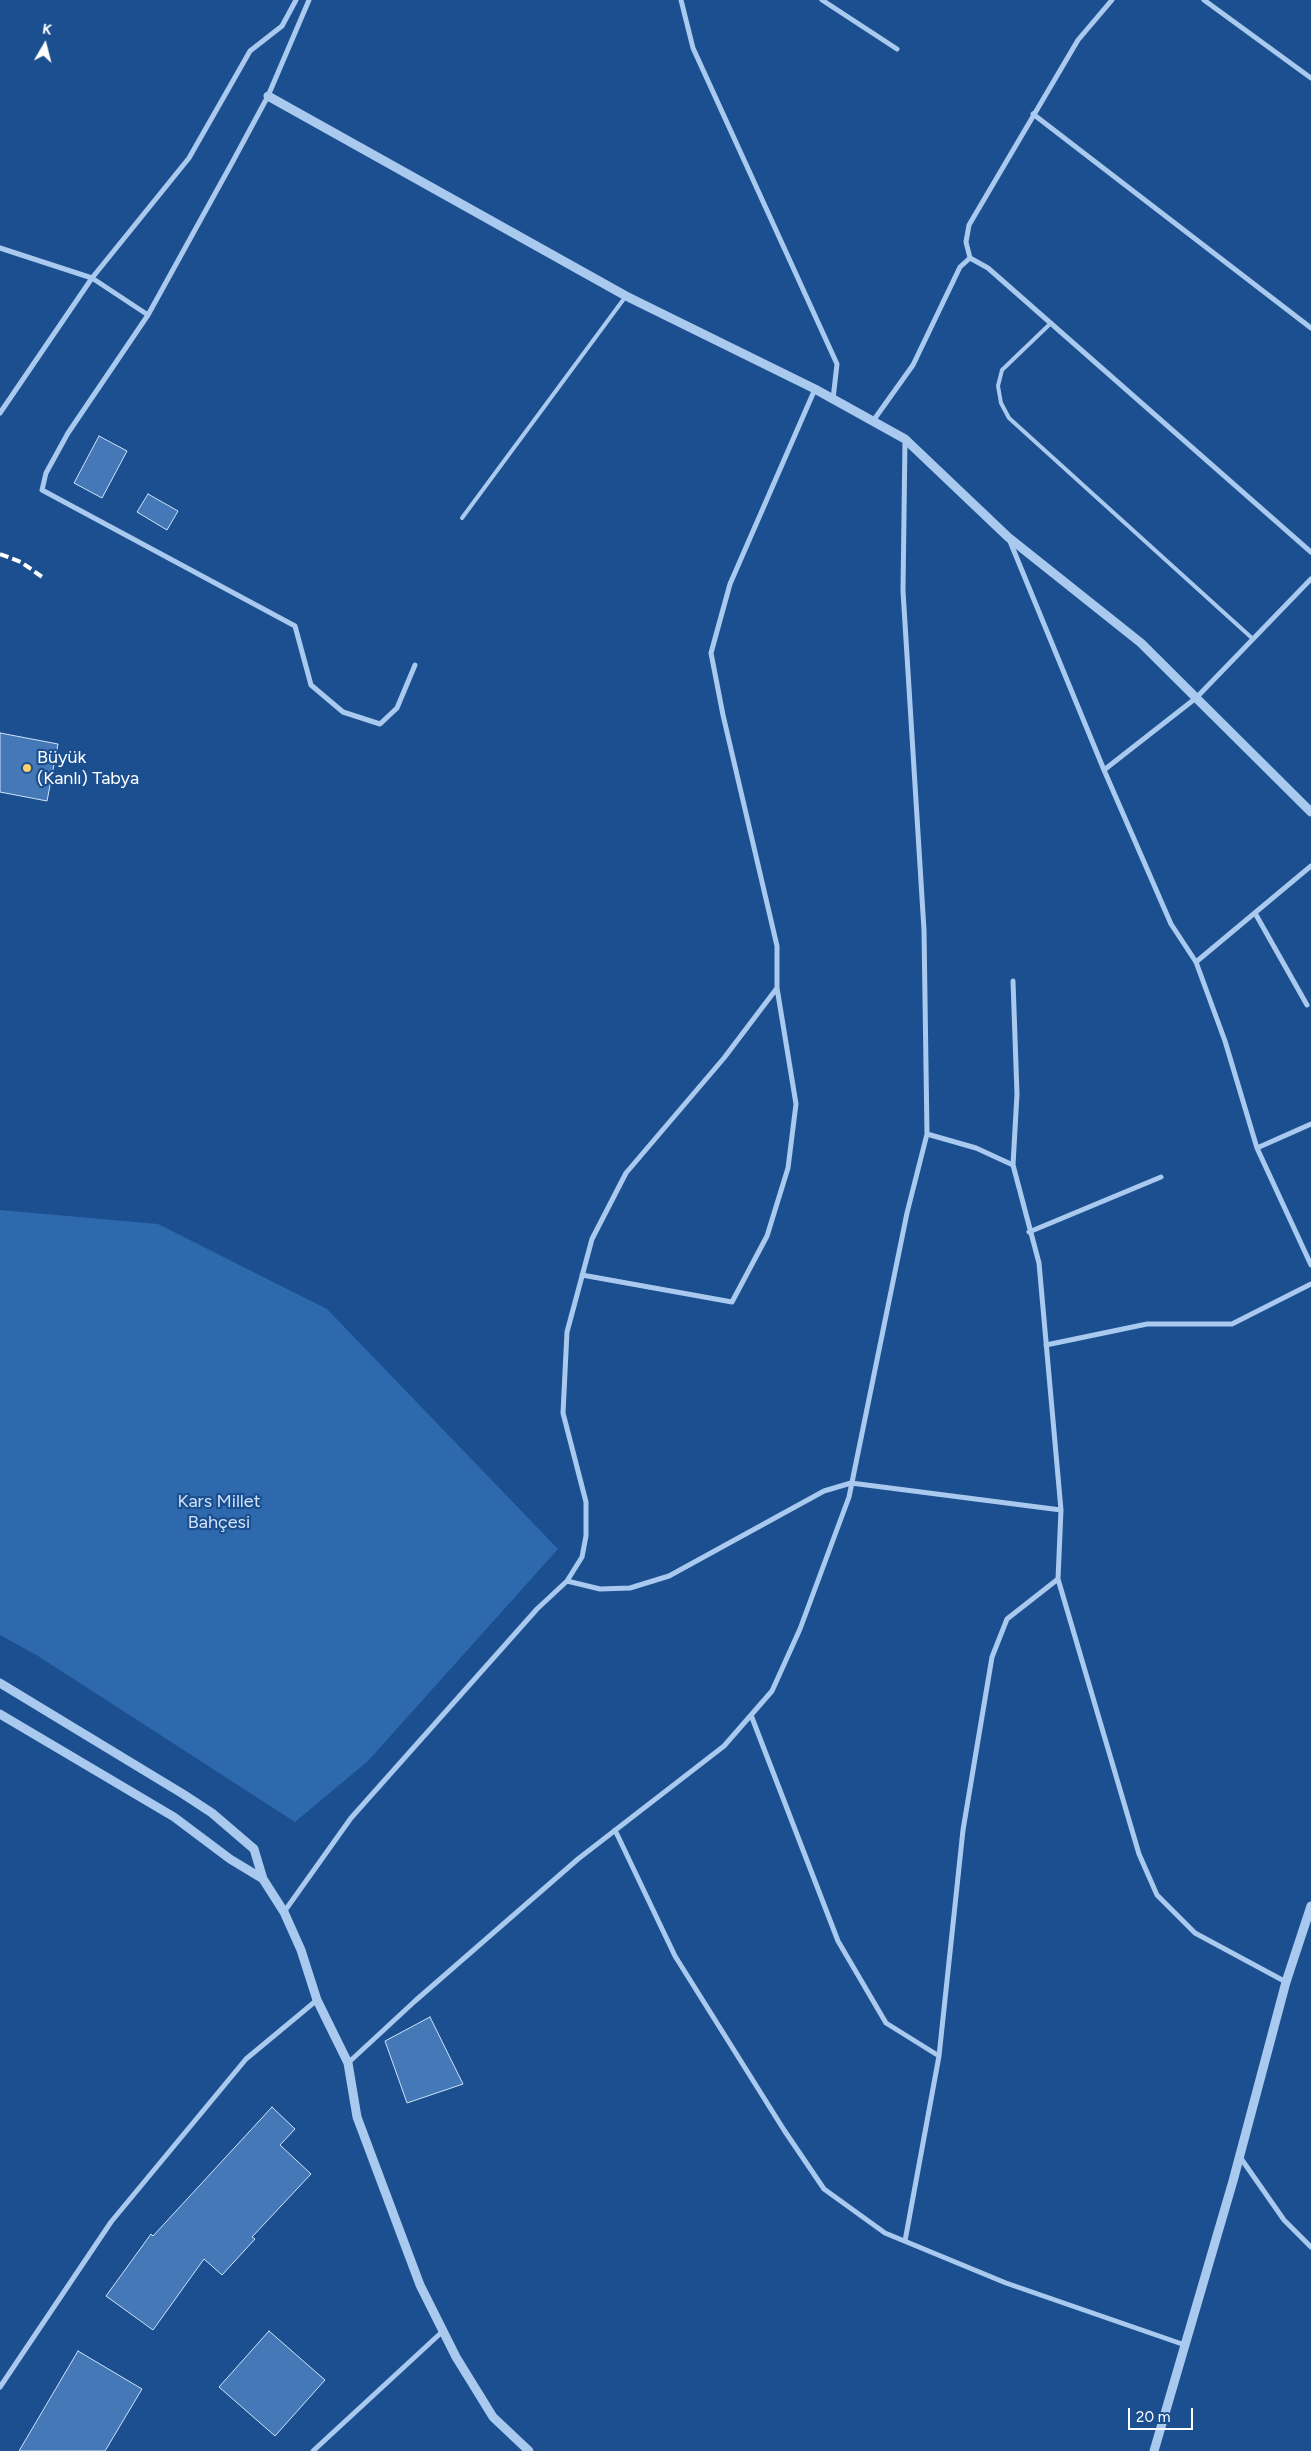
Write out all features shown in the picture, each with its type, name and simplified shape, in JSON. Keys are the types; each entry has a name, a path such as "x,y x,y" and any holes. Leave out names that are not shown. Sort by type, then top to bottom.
{"street":[{"path":"0,413 92,278 189,158 250,51 282,26 296,0"},
{"path":"309,0 268,96 148,315 68,433 46,473 42,490 295,626 311,685 344,712 380,724 397,708 415,665"},
{"path":"681,0 693,48 838,364 833,399"},
{"path":"822,0 897,49"},
{"path":"1112,0 1078,40 969,225 966,242 970,258 988,268 1311,552"},
{"path":"1204,0 1311,78"},
{"path":"268,96 626,296 816,389 905,439 1008,537 1141,643 1311,812"},
{"path":"1033,114 1311,328"},
{"path":"0,248 92,278 148,315"},
{"path":"872,421 913,365 960,267 970,258"},
{"path":"582,1275 732,1302 767,1236 788,1168 796,1104 777,988 777,946 723,715 711,653 730,584 816,389"},
{"path":"348,2063 555,1878 724,1746 772,1691 800,1629 849,1497 906,1213 927,1134 924,930 903,591 905,439"},
{"path":"1008,537 1104,770 1172,924 1196,962 1225,1041 1257,1148 1311,1265"},
{"path":"1104,770 1196,698 1311,579"},
{"path":"1196,962 1311,866"},
{"path":"1255,913 1307,1005"},
{"path":"1013,981 1017,1094 1013,1165 1029,1232 1039,1263 1061,1510 1058,1579 1139,1854 1157,1895 1195,1933 1286,1982"},
{"path":"284,1912 351,1818 537,1609 567,1581 582,1557 586,1536 586,1502 563,1413 567,1332 592,1239 626,1173 724,1058 777,988"},
{"path":"1257,1148 1311,1124"},
{"path":"927,1134 976,1148 1013,1165"},
{"path":"1029,1232 1161,1177"},
{"path":"1046,1345 1147,1324 1232,1324 1311,1284"},
{"path":"567,1581 600,1589 630,1588 668,1576 824,1491 852,1483 1061,1510"},
{"path":"905,2241 940,2056 964,1830 992,1657 1007,1619 1058,1579"},
{"path":"0,1683 212,1813 254,1849 263,1879 284,1912 301,1950 317,2000 348,2063 357,2117 420,2284 456,2357 493,2417 529,2451"},
{"path":"0,1714 174,1817 230,1860 263,1879"},
{"path":"750,1716 838,1941 886,2023 940,2056"},
{"path":"615,1830 675,1956 784,2130 824,2188 885,2233 1006,2282 1186,2345"},
{"path":"1154,2451 1186,2345 1286,1982 1311,1906"},
{"path":"0,2388 111,2222 246,2059 317,2000"},
{"path":"1239,2156 1284,2220 1311,2247"},
{"path":"313,2451 443,2331"}],"lane":[{"path":"462,518 626,296"},
{"path":"1051,323 1002,370 998,386 1001,403 1009,418 1253,639"}],"green space":[{"name":"Kars Millet Bahçesi","path":"0,1210 158,1224 327,1309 558,1549 368,1761 295,1822 38,1656 0,1635"}],"building":[{"path":"99,436 127,451 102,498 74,483"},
{"path":"148,494 178,511 167,530 137,512"},
{"name":"Büyük (Kanlı) Tabya","path":"0,733 58,744 47,801 0,792"},
{"path":"430,2017 463,2084 407,2103 385,2041"},
{"path":"272,2107 295,2129 280,2145 311,2174 252,2237 255,2239 222,2275 204,2259 153,2330 106,2296 151,2234 153,2236"},
{"path":"269,2331 325,2380 275,2436 219,2387"},
{"path":"78,2351 142,2389 105,2451 19,2451"}],"railway":[{"path":"0,554 21,562 45,579"}],"place":[{"name":"Büyük (Kanlı) Tabya","path":"27,768"}]}
